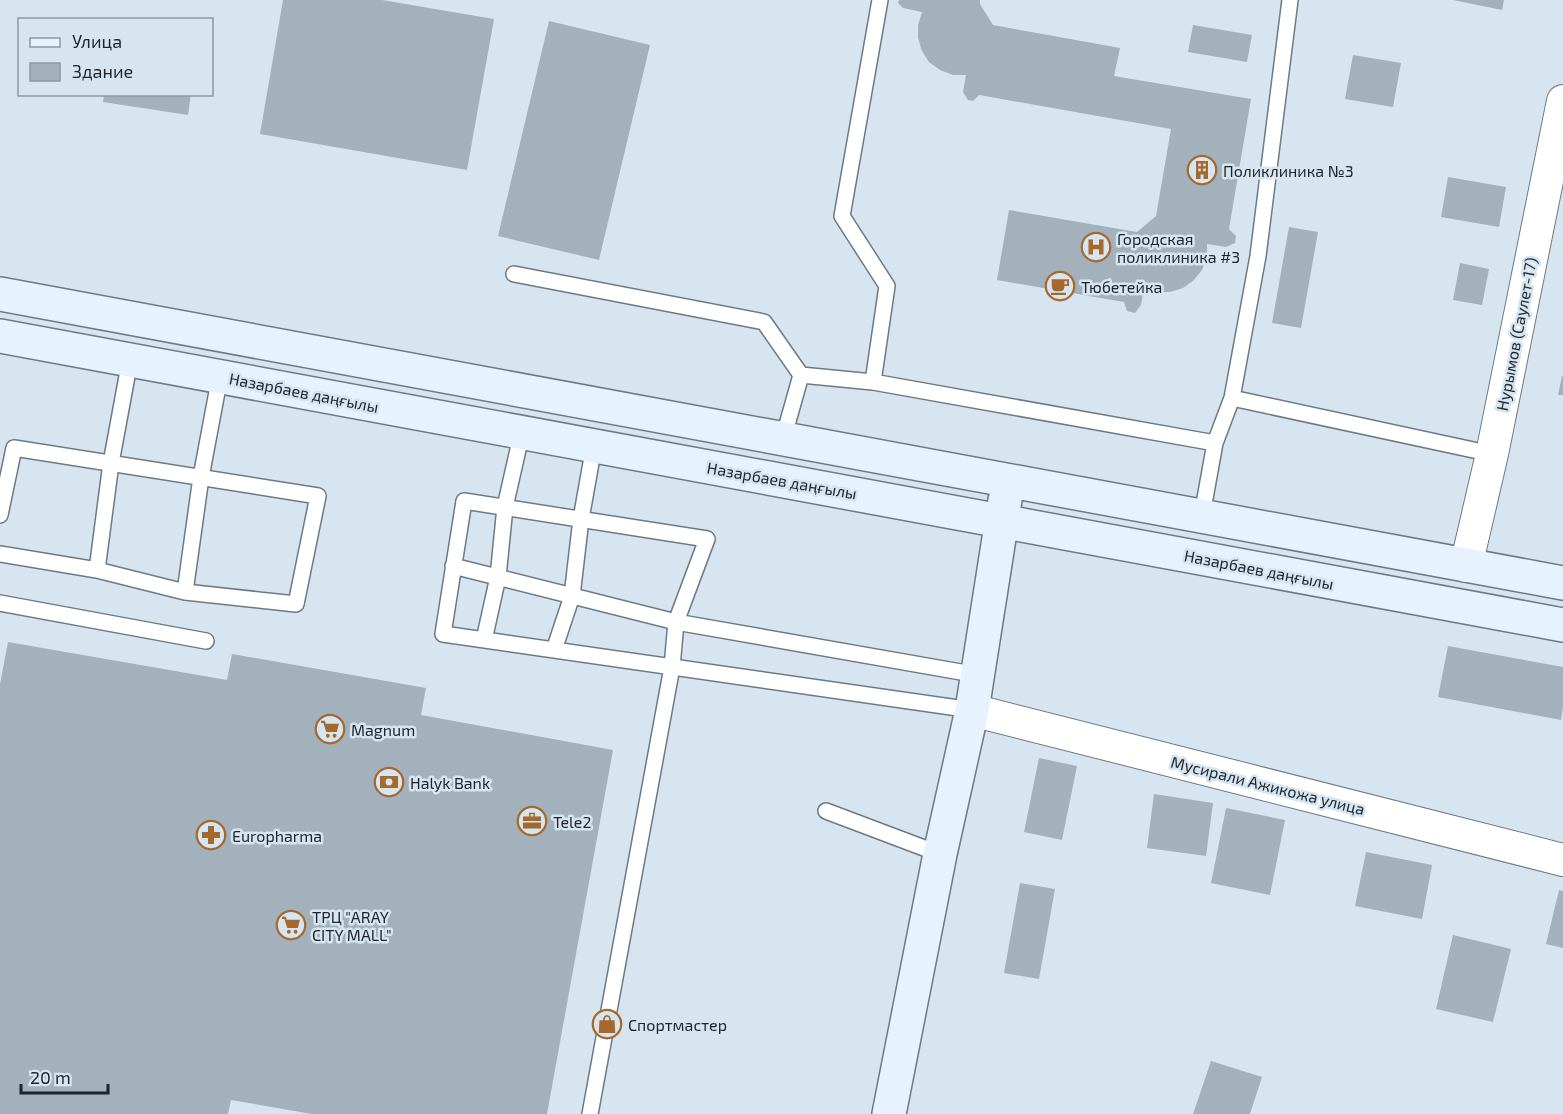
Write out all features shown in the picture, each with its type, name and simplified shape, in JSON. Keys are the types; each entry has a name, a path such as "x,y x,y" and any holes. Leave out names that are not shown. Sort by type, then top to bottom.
{"main road":[{"path":"0,294 1563,583"},
{"name":"Назарбаев даңғылы","path":"0,336 1563,625"},
{"path":"889,1114 940,854 972,710 1008,481"}],"street":[{"name":"Нурымов (Саулет-17)","path":"1466,566 1492,454 1563,101"},
{"name":"Мусирали Ажикожа улица","path":"972,710 1563,860"}],"lane":[{"path":"873,382 888,286 842,216 880,0"},
{"path":"1202,515 1215,443 1232,398 1258,256 1290,0"},
{"path":"514,274 764,322 801,375 873,382 1215,443"},
{"path":"97,570 111,463 130,360"},
{"path":"783,439 801,375"},
{"path":"185,592 201,477 220,376"},
{"path":"1232,398 1492,454"},
{"path":"484,640 498,577 505,507 522,432"},
{"path":"554,650 572,596 594,446"},
{"path":"0,515 14,448 318,496 296,604 185,592 97,570 0,554"},
{"path":"590,1114 672,667 676,622 707,538 464,501 443,634 484,640 554,650 672,667 972,710"},
{"path":"453,566 676,622 978,675"},
{"path":"0,603 206,641"},
{"path":"826,811 940,854"}],"building":[{"path":"283,0 382,0 494,19 467,170 260,134"},
{"path":"899,0 980,0 980,4 993,25 1120,48 1114,76 1251,99 1229,229 1236,236 1235,243 1226,247 1207,244 1207,257 1202,270 1183,288 1170,292 1157,292 1144,288 1141,305 1135,313 1127,311 1124,302 997,280 1009,210 1137,232 1156,216 1171,129 979,95 973,101 968,100 963,92 966,75 953,75 929,62 918,38 918,25 922,12 903,8 898,3"},
{"path":"1453,0 1504,0 1502,10"},
{"path":"549,21 650,45 599,260 498,236"},
{"path":"1193,25 1252,35 1247,62 1188,52"},
{"path":"1353,55 1401,63 1393,107 1345,99"},
{"path":"104,96 191,96 188,115 103,102"},
{"path":"1448,177 1506,187 1499,227 1441,217"},
{"path":"1289,227 1318,232 1301,328 1272,323"},
{"path":"1460,263 1489,269 1482,305 1453,300"},
{"path":"1562,376 1563,395 1558,395"},
{"name":"ТРЦ \"ARAY CITY MALL\"","path":"8,642 227,680 232,654 426,688 421,715 613,750 547,1114 312,1114 231,1100 228,1114 0,1114 0,684"},
{"path":"1448,646 1563,667 1561,720 1438,697"},
{"path":"1039,758 1077,766 1062,840 1024,832"},
{"path":"1154,794 1213,803 1206,856 1147,848"},
{"path":"1226,808 1285,820 1270,895 1211,883"},
{"path":"1366,852 1432,865 1422,919 1355,906"},
{"path":"1020,883 1055,889 1039,979 1004,973"},
{"path":"1559,890 1563,891 1563,948 1546,944"},
{"path":"1453,935 1511,949 1493,1022 1436,1009"},
{"path":"1211,1061 1262,1077 1250,1114 1193,1114"}],"place":[{"name":"Поликлиника №3","path":"1202,170"},
{"name":"Городская поликлиника #3","path":"1096,247"},
{"name":"Тюбетейка","path":"1060,286"},
{"name":"Magnum","path":"330,729"},
{"name":"Halyk Bank","path":"389,782"},
{"name":"Tele2","path":"532,821"},
{"name":"Europharma","path":"211,835"},
{"name":"ТРЦ \"ARAY CITY MALL\"","path":"291,925"},
{"name":"Спортмастер","path":"607,1024"}]}
